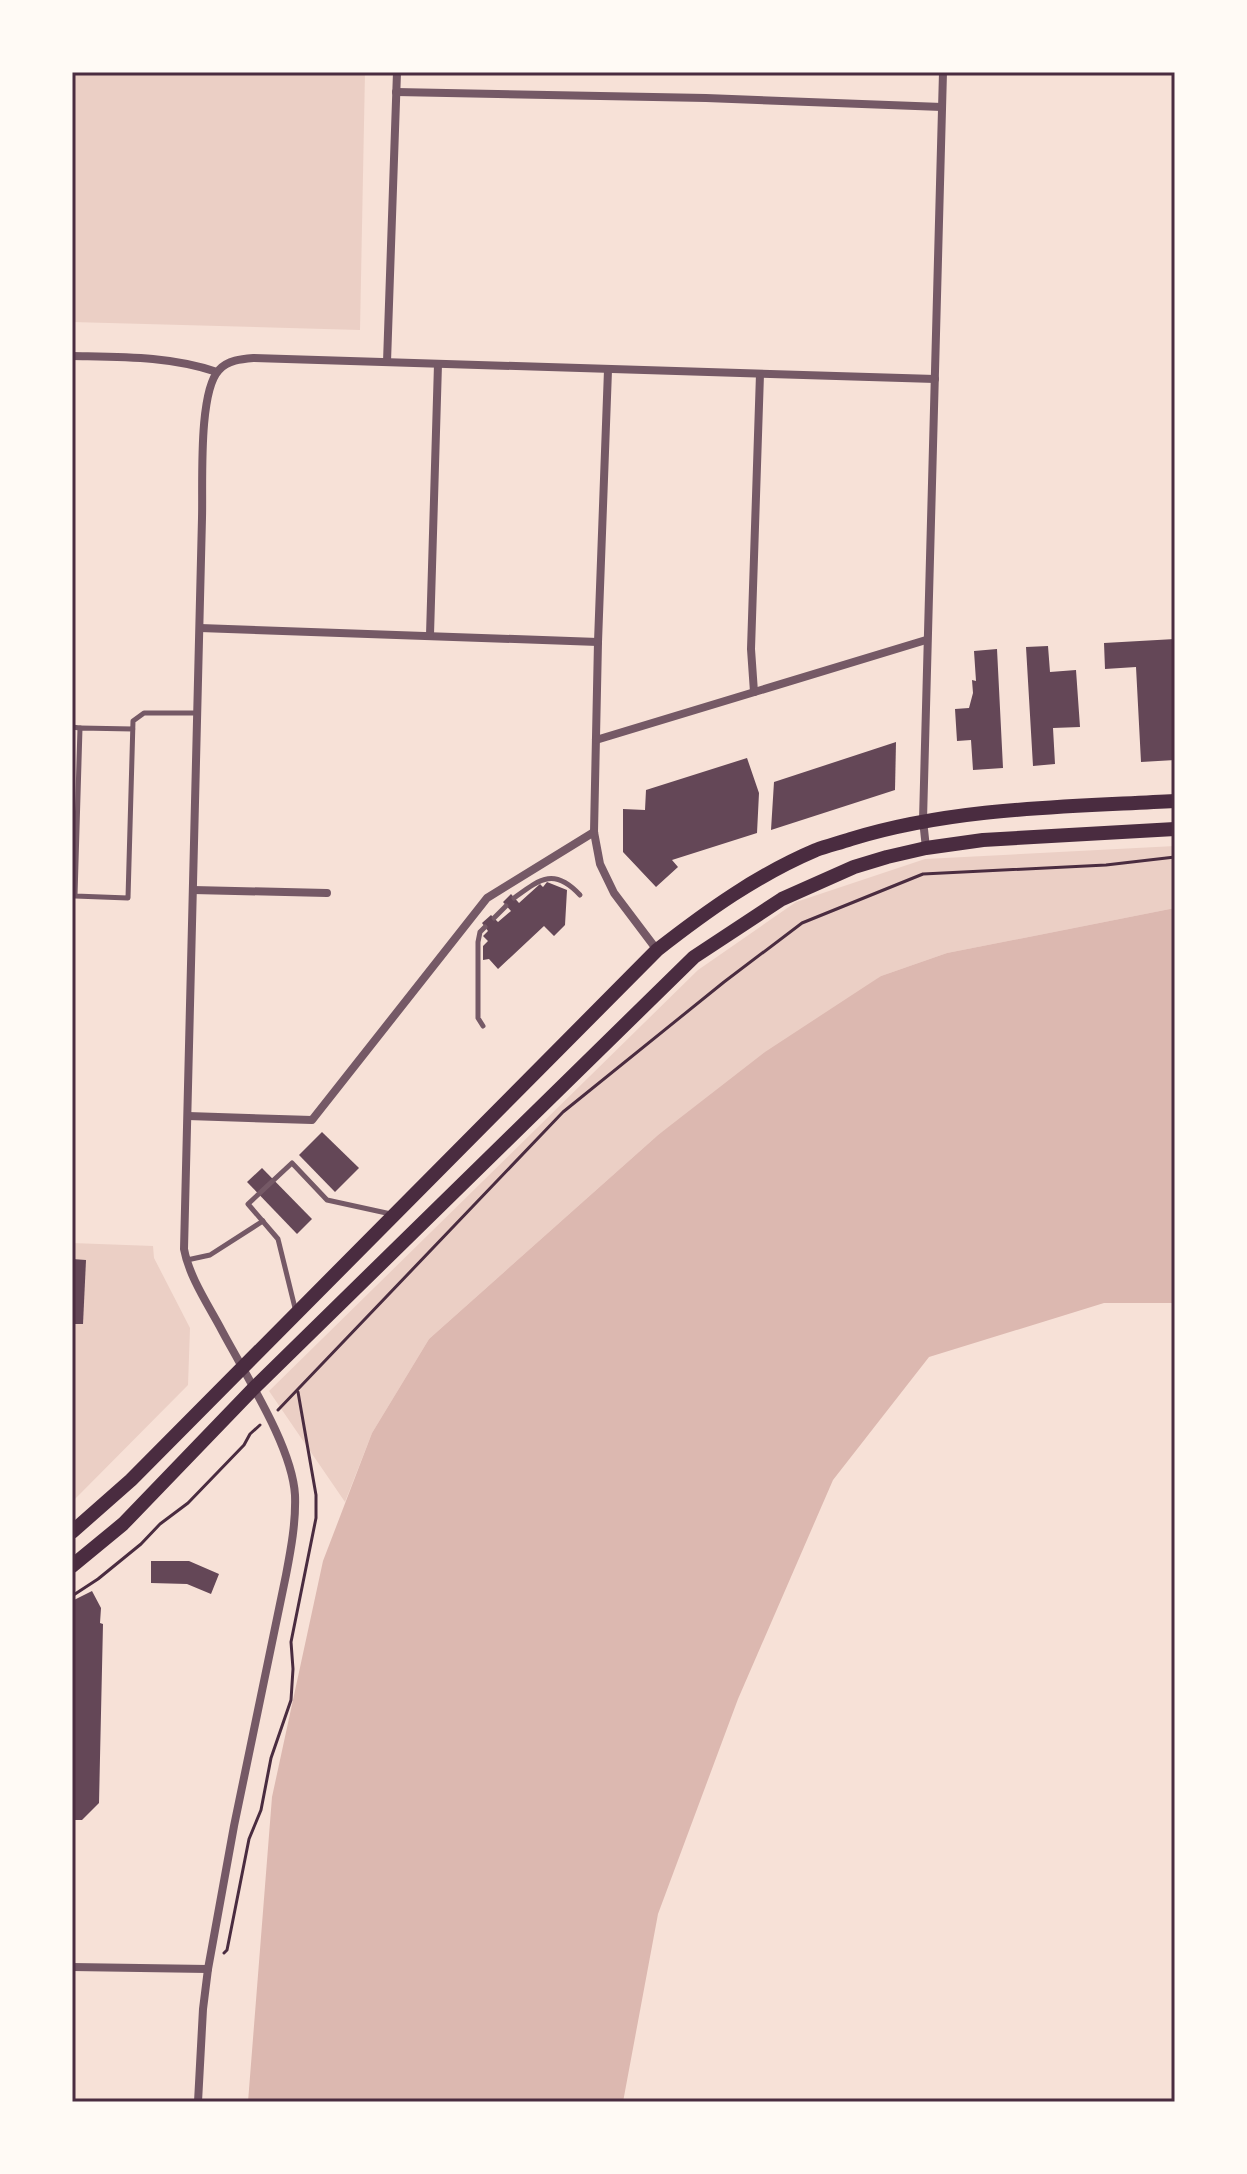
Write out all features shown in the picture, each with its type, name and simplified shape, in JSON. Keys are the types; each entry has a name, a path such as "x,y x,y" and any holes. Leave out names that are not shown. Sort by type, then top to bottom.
{"main road":[{"path":"72,1532 131,1480 657,950 708,910 756,880 818,850 923,820 983,812 1175,801"},
{"path":"72,1566 123,1524 253,1389 694,957 782,899 854,867 887,857 926,848 995,839 1175,829"}],"street":[{"path":"387,362 397,72"},
{"path":"926,848 923,820 926,640 943,72"},
{"path":"396,92 706,98 942,107"},
{"path":"72,356 159,359 192,363 217,372"},
{"path":"198,2102 208,1969 292,1540 295,1495 290,1466 268,1418 186,1260 184,1234 208,393 217,372 227,364 244,358 935,379"},
{"path":"430,635 438,364"},
{"path":"608,370 594,832 600,864 614,893 657,950"},
{"path":"754,692 751,649 760,374"},
{"path":"200,628 598,642"},
{"path":"596,740 926,640"},
{"path":"188,1116 312,1120 487,898 594,832"},
{"path":"193,890 327,893"},
{"path":"72,1967 208,1969"}],"lane":[{"path":"80,728 75,896 128,898 133,721 144,713 198,713"},
{"path":"72,727 133,729"},
{"path":"514,898 540,880 552,877 570,885 580,895"},
{"path":"494,918 506,906"},
{"path":"483,1026 478,1018 478,942 480,932 485,927"},
{"path":"296,1313 278,1239 248,1204 292,1163 327,1200 395,1215"},
{"path":"186,1260 210,1255 263,1221"}],"path":[{"path":"72,1596 109,1570 188,1503 244,1445 250,1434 298,1392 563,1112 802,923 923,874 1106,865 1175,857"},
{"path":"208,1969 227,1950 249,1839 261,1810 271,1758 291,1700 291,1642 316,1518 316,1495 298,1392"}],"shaded area":[{"path":"72,72 365,72 360,330 72,322"},
{"path":"1175,846 1175,908 947,953 881,976 658,1135 429,1339 372,1433 345,1502 269,1391 698,970 796,902 925,859"},
{"path":"1175,908 1175,1303 1104,1303 929,1357 833,1480 738,1699 658,1914 623,2102 248,2102 272,1797 323,1561 372,1433 429,1339 658,1135 765,1052 881,976 947,953"},
{"path":"72,1243 153,1246 154,1258 190,1328 188,1385 72,1502"}],"building":[{"path":"1175,639 1175,760 1141,762 1136,667 1105,669 1104,643"},
{"path":"1048,646 1050,672 1076,670 1080,727 1053,728 1055,764 1033,766 1026,647"},
{"path":"997,649 1003,768 973,770 971,740 957,741 955,709 969,708 972,680 976,681 974,651"},
{"path":"896,742 895,790 771,830 774,782"},
{"path":"747,758 759,793 757,833 672,860 678,867 656,887 623,852 623,809 645,810 646,790"},
{"path":"547,882 567,890 565,925 554,936 544,926 498,969 489,959 483,960 483,946 488,941 483,936 488,931 482,923 491,915 498,922 511,911 503,902 511,894 519,903 540,884 543,887"},
{"path":"322,1132 359,1168 335,1192 299,1155"},
{"path":"262,1168 312,1219 297,1234 247,1182"},
{"path":"72,1259 86,1260 83,1324 72,1324"},
{"path":"151,1561 189,1561 219,1574 211,1594 187,1584 151,1583"},
{"path":"92,1591 101,1608 100,1623 103,1624 99,1803 82,1820 75,1820 72,1835 72,1601"}]}
